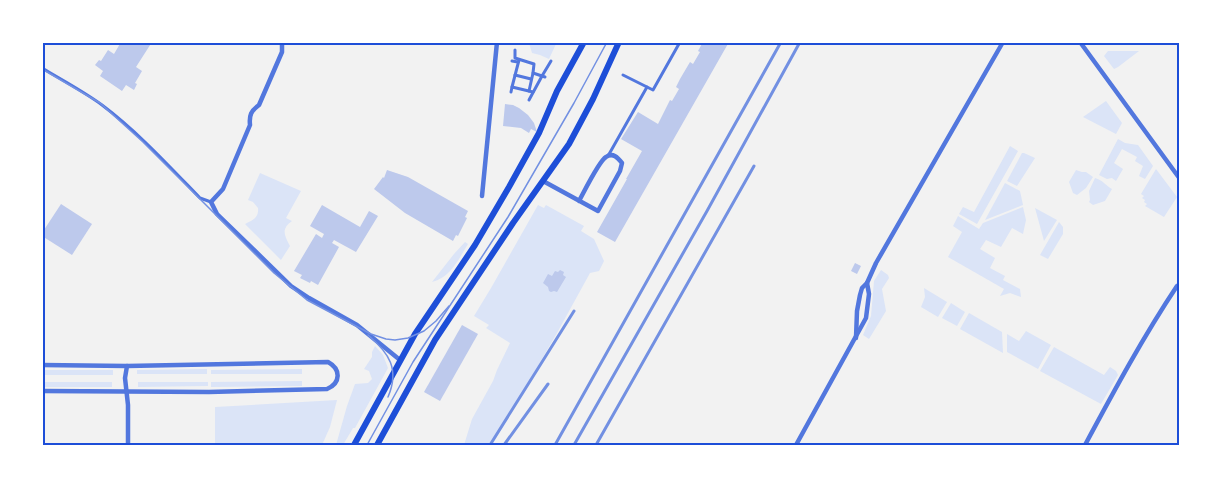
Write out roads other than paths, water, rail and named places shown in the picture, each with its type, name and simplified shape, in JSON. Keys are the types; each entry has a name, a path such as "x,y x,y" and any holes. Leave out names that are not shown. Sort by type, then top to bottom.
{"main road":[{"path":"354,445 418,330 475,245 509,187 539,133 557,91 584,42"},
{"path":"377,445 425,356 513,223 569,144 598,89 619,42"}],"street":[{"path":"211,202 223,189 250,125 249,117 252,110 259,105 282,52 282,42"},
{"path":"482,196 497,42"},
{"path":"623,75 653,90 680,42"},
{"path":"856,338 857,311 862,288 867,283 876,263 1002,42"},
{"path":"1080,42 1180,179"},
{"path":"511,92 518,61 515,58 515,50"},
{"path":"512,61 534,64 529,100"},
{"path":"531,92 544,77 551,61"},
{"path":"42,68 108,109 148,144 200,198 211,202 217,214 291,286 357,325 400,360"},
{"path":"533,73 544,77"},
{"path":"515,75 531,79"},
{"path":"512,87 531,92"},
{"path":"579,201 603,159 608,156 647,87"},
{"path":"543,181 597,211 622,167 620,159 616,156 608,156"},
{"path":"795,445 866,318 869,294 867,283"},
{"path":"1085,445 1124,373 1164,306 1180,284"},
{"path":"42,365 127,366 328,362 335,366 338,376 335,385 327,389 209,392 42,391"},
{"path":"127,366 125,378 128,445"}],"tram line":[{"path":"367,445 413,362 508,217 607,42"},
{"path":"42,69 100,103 143,142 274,273 307,300 371,334 395,340 408,338 424,331 449,306"},
{"path":"368,335 382,348 390,362 393,378 388,397"}],"railway":[{"path":"555,445 781,42"},
{"path":"574,445 800,42"},
{"path":"596,445 754,166"},
{"path":"490,445 574,311"},
{"path":"504,445 548,384"}]}
